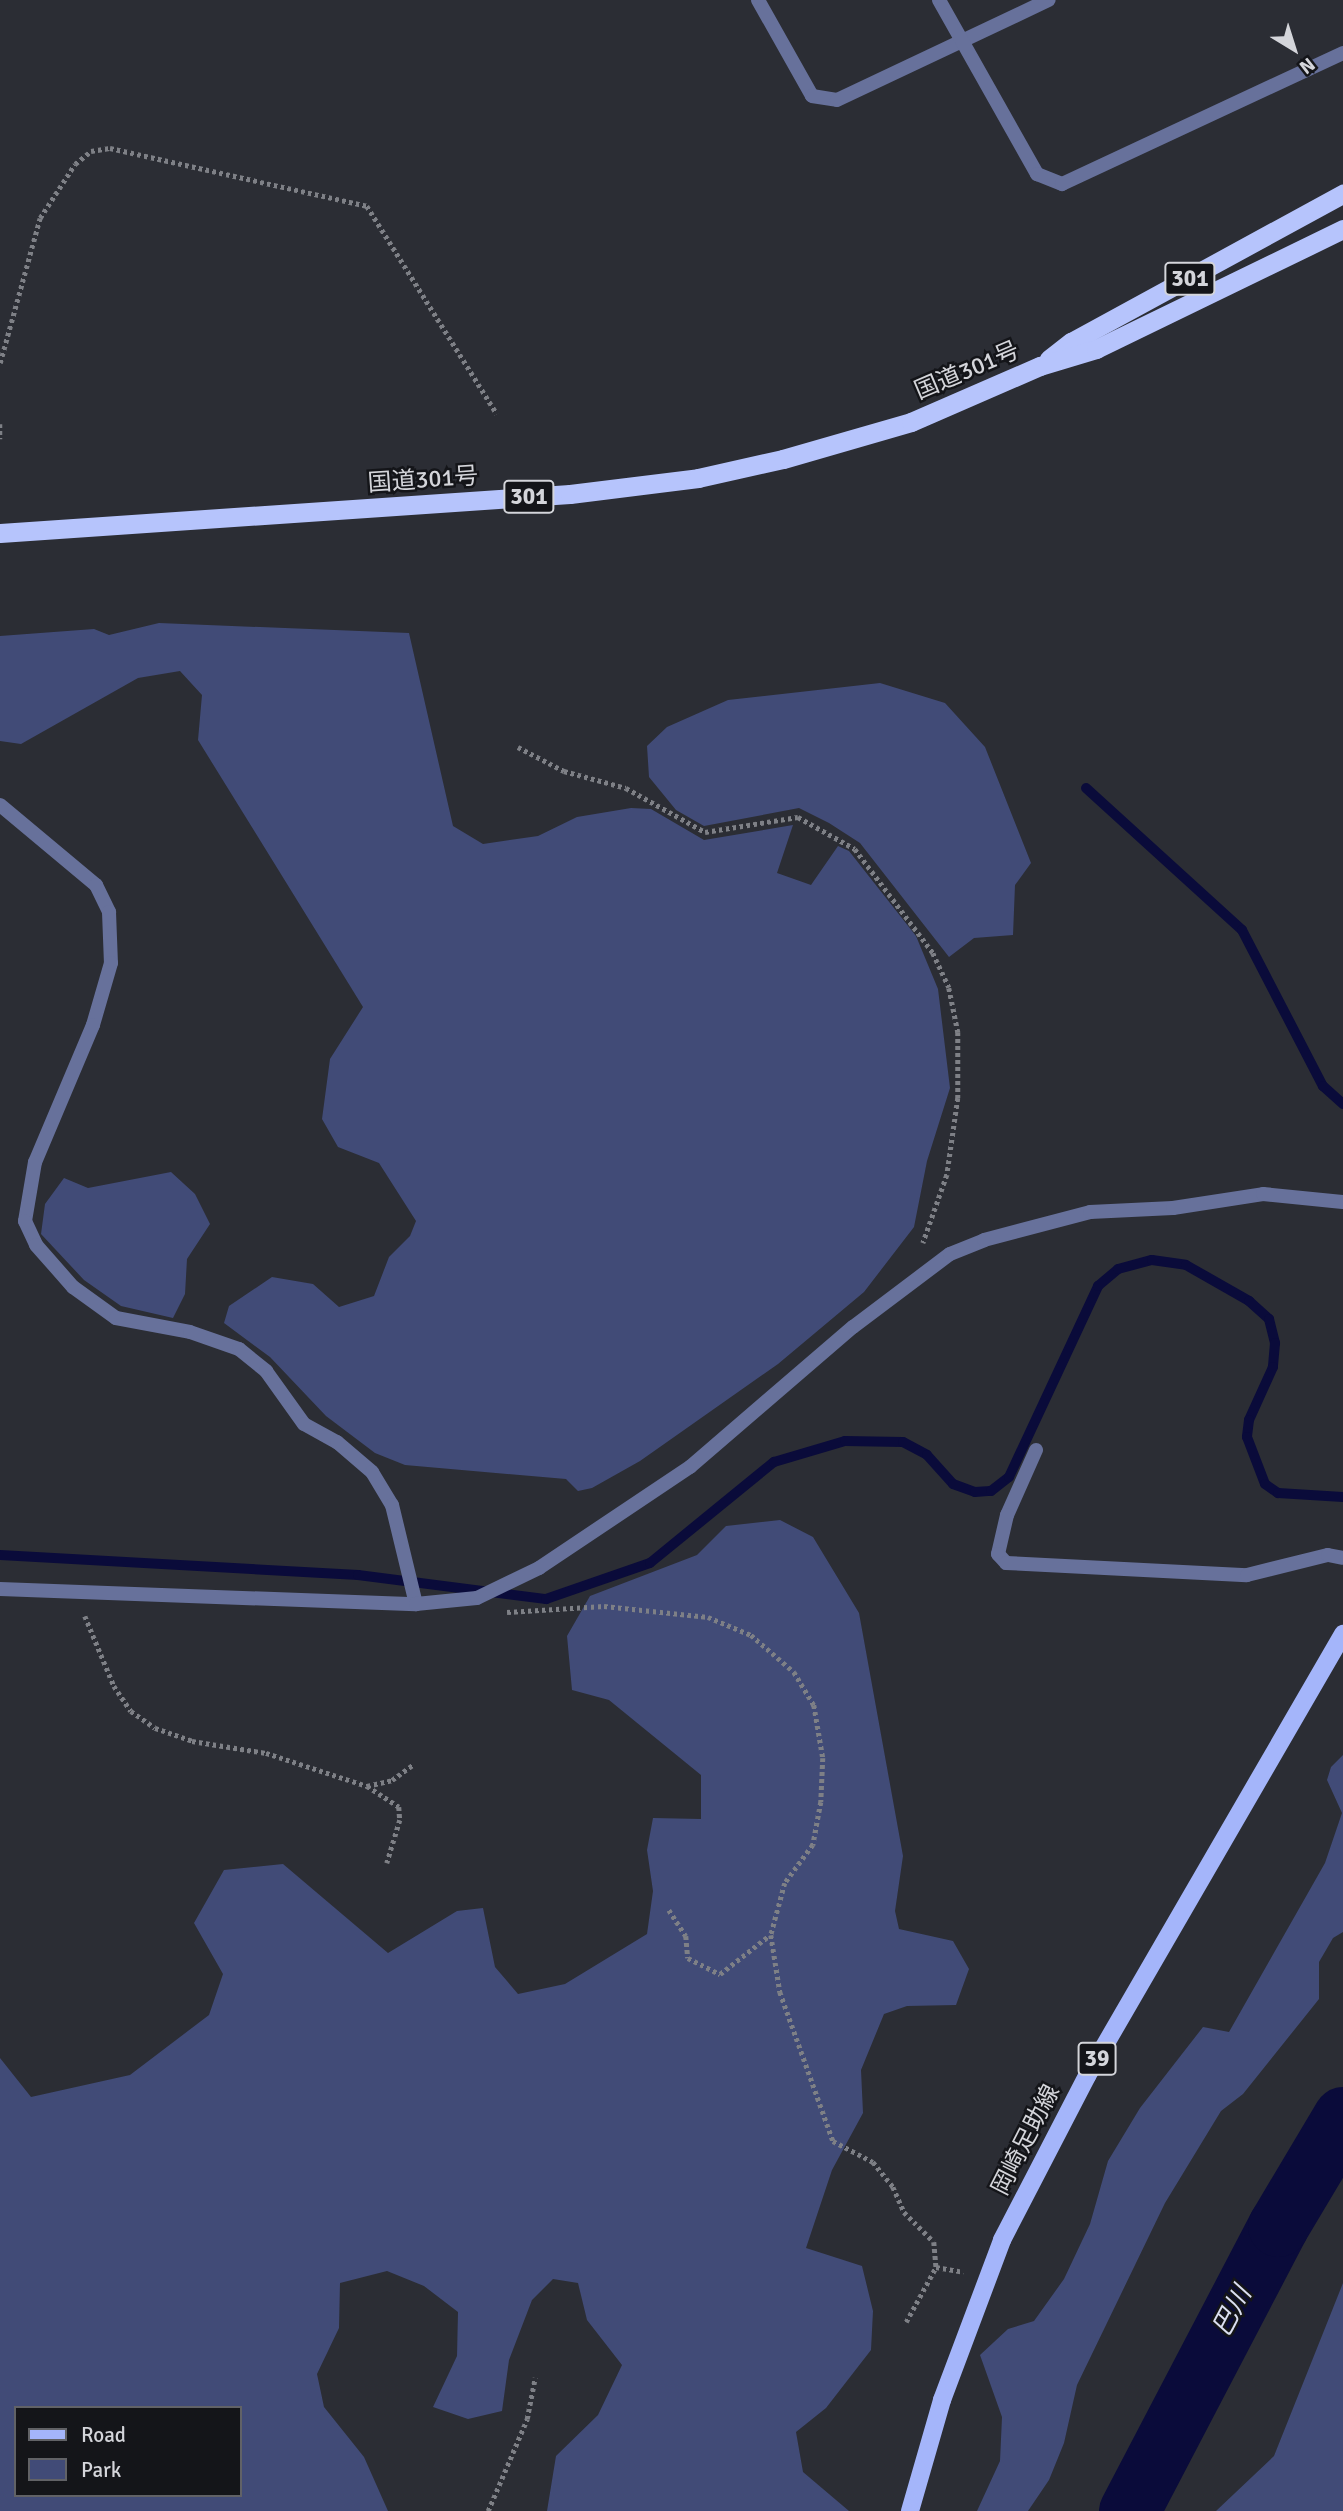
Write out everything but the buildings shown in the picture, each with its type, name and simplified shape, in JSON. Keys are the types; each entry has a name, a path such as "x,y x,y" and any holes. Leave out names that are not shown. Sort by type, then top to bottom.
{"highway":[{"name":"国道301号","path":"1040,366 1071,342 1343,194"},
{"name":"国道301号","path":"0,533 570,494 698,478 783,459 911,422 1040,366 1096,349 1343,229"}],"main road":[{"name":"岡崎足助線","path":"910,2511 984,2282 1087,2076 1343,1634"}],"street":[{"path":"758,0 812,96 837,100 961,44 1049,0"},
{"path":"939,0 961,44 1037,174 1062,184 1343,53"},
{"path":"0,805 35,839 96,885 109,912 111,963 93,1025 35,1162 25,1221 36,1245 73,1287 116,1318 190,1332 239,1349 266,1371 304,1424 337,1442 372,1472 391,1505 416,1604"},
{"path":"0,1589 416,1604 481,1596 539,1568 690,1468 915,1278 984,1240 1090,1212 1173,1208 1263,1194 1343,1202"},
{"path":"1036,1450 1007,1515 998,1554 1006,1563 1247,1575 1328,1555 1343,1558"}],"path":[{"path":"0,363 40,218 75,164 91,151 110,148 367,206 497,414"},
{"path":"0,424 0,439"},
{"path":"519,747 564,771 626,788 705,832 798,817 855,849 933,953 949,988 958,1032 958,1098 947,1175 936,1216 911,1263 915,1278"},
{"path":"82,1590 85,1616 114,1686 131,1711 155,1728 192,1741 266,1753 367,1786 399,1807 401,1820 387,1863"},
{"path":"481,1596 491,1613 604,1606 708,1617 751,1635 794,1672 814,1705 823,1758 821,1802 813,1845 785,1883 771,1935 780,1992 833,2141 873,2162 893,2188 904,2212 934,2242 936,2267 906,2322"},
{"path":"367,1786 392,1780 414,1764"},
{"path":"669,1910 686,1936 688,1958 720,1974 771,1935"},
{"path":"936,2267 957,2269 984,2282"},
{"path":"488,2511 527,2419 535,2378"}],"green space":[{"path":"159,623 409,633 453,826 483,844 538,836 577,817 631,808 651,809 704,840 793,825 777,873 811,885 838,846 849,851 916,936 938,989 950,1088 927,1161 914,1227 864,1292 778,1364 640,1461 592,1488 578,1491 566,1479 405,1465 375,1453 326,1416 270,1357 224,1323 229,1306 272,1277 313,1284 339,1307 374,1296 389,1257 410,1236 416,1221 379,1163 338,1147 322,1119 330,1059 363,1007 198,740 202,695 180,671 138,678 21,744 0,741 0,636 94,629 109,635"},
{"path":"880,683 945,703 985,747 1031,863 1015,885 1013,935 974,938 949,957 860,843 829,823 799,808 704,826 676,810 649,777 647,746 667,727 728,700"},
{"path":"171,1172 195,1194 210,1224 187,1259 185,1294 173,1318 121,1306 84,1280 41,1234 45,1204 64,1178 88,1188"},
{"path":"780,1520 813,1537 859,1613 903,1856 895,1911 899,1929 953,1941 969,1969 956,2005 907,2006 884,2014 861,2070 863,2113 832,2170 806,2248 862,2266 873,2311 871,2350 826,2408 796,2432 803,2472 849,2511 547,2511 556,2456 598,2415 622,2365 587,2320 578,2283 553,2279 532,2300 509,2360 502,2411 468,2419 433,2407 457,2356 458,2312 424,2286 387,2271 340,2283 339,2328 317,2374 324,2407 364,2457 388,2511 0,2511 0,2058 31,2097 130,2075 209,2015 223,1974 194,1923 224,1870 283,1864 388,1953 457,1911 483,1908 495,1967 518,1994 565,1984 647,1934 653,1891 647,1850 653,1818 701,1819 701,1775 609,1700 572,1690 567,1636 590,1596 697,1555 726,1526"},
{"path":"1343,1755 1343,1932 1333,1938 1319,1962 1319,1999 1243,2094 1221,2111 1165,2203 1077,2385 1064,2443 1049,2480 1028,2511 977,2511 1000,2461 1002,2417 980,2355 1008,2329 1034,2321 1064,2279 1090,2224 1108,2161 1140,2108 1203,2027 1229,2032 1325,1863 1342,1813 1327,1780 1331,1767"},
{"path":"1343,2283 1343,2511 1216,2511 1274,2456"}],"waterway":[{"path":"1086,788 1242,930 1323,1086 1343,1104"},
{"path":"0,1555 358,1575 546,1599 650,1563 774,1462 845,1441 903,1442 927,1455 953,1484 975,1492 991,1491 1009,1477 1098,1286 1118,1269 1152,1260 1186,1265 1249,1301 1269,1319 1275,1343 1273,1367 1249,1420 1247,1437 1265,1484 1278,1493 1343,1497"},
{"name":"巴川","path":"1129,2511 1278,2226 1343,2117"}]}
